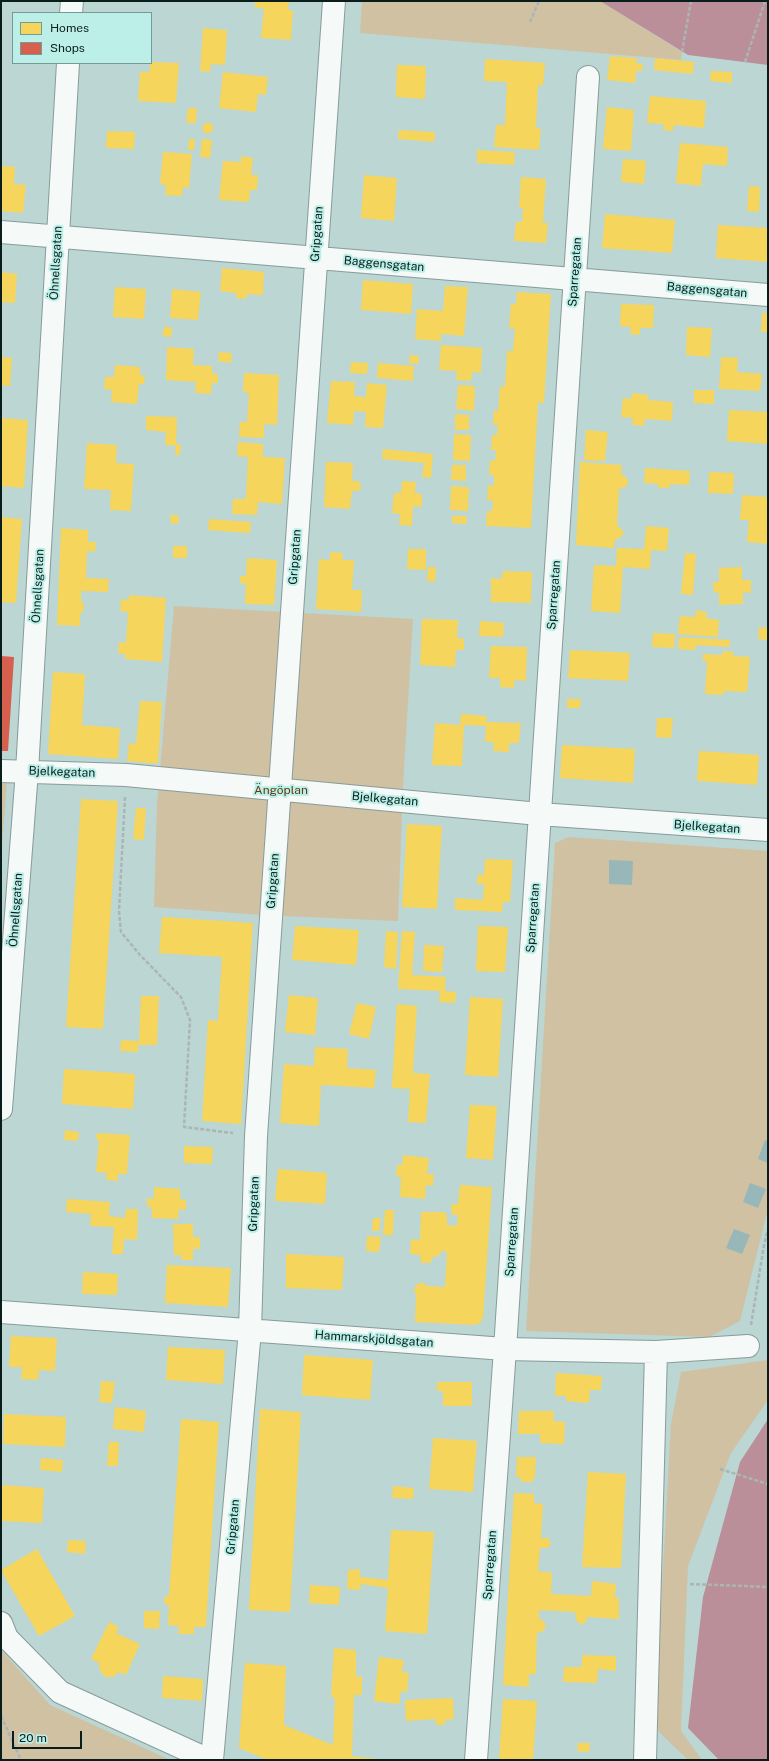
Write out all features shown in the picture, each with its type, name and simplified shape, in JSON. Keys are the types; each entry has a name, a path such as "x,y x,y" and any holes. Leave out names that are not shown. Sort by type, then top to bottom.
{"street":[{"path":"71,12 72,1"},
{"name":"Gripgatan","path":"212,1760 250,1330 256,1136 315,258 334,1"},
{"name":"Öhnellsgatan","path":"1,1109 27,771 68,64"},
{"name":"Sparregatan","path":"476,1760 505,1350 588,76"},
{"name":"Baggensgatan","path":"1,232 768,295"},
{"name":"Bjelkegatan","path":"1,771 126,775 539,814 768,830"},
{"name":"Hammarskjöldsgatan","path":"1,1312 505,1350 656,1352 748,1346"},
{"path":"645,1760 656,1352"},
{"path":"1,1623 7,1638 60,1692 209,1760"}],"path":[{"path":"530,22 539,1"},
{"path":"682,52 691,1"},
{"path":"745,62 765,1"},
{"path":"126,775 119,911 121,932 140,955 181,997 190,1020 184,1127 256,1136"},
{"path":"748,1346 764,1245 768,1229"},
{"path":"720,1469 768,1484"},
{"path":"690,1584 768,1587"},
{"path":"1,1716 21,1760"}],"green space":[{"path":"362,1 600,1 682,52 681,60 360,33"},
{"name":"Ängöplan","path":"174,606 413,619 403,786 398,921 261,915 154,907 157,805"},
{"path":"1,780 7,780 1,859"},
{"path":"569,837 768,851 768,1209 740,1321 709,1337 526,1331 555,843"},
{"path":"768,1360 768,1400 731,1453 688,1566 681,1731 702,1760 688,1760 658,1731 656,1694 671,1424 681,1372"},
{"path":"1,1650 50,1705 170,1760 1,1760"}],"shaded area":[{"path":"600,1 768,1 768,65 688,55"},
{"path":"768,1419 768,1760 719,1760 688,1728 703,1597 740,1462"}],"building: Homes":[{"path":"255,1 289,1 288,10 293,10 291,40 261,38 264,8 255,8"},
{"path":"203,28 227,30 225,65 211,64 210,72 200,71"},
{"path":"610,56 637,58 636,63 643,64 642,71 636,71 635,83 607,80"},
{"path":"655,58 694,62 693,74 654,70"},
{"path":"485,59 545,63 543,86 538,85 536,128 541,129 539,150 494,147 496,125 505,125 507,82 484,81"},
{"path":"152,62 179,63 176,103 138,101 140,72 149,72"},
{"path":"397,65 426,66 425,99 396,97"},
{"path":"711,71 732,72 732,83 710,81"},
{"path":"223,72 268,77 266,95 258,94 256,112 219,108"},
{"path":"650,96 706,101 704,128 674,125 673,131 663,130 664,124 647,123"},
{"path":"607,107 634,110 631,151 603,149"},
{"path":"188,108 197,108 196,123 186,123"},
{"path":"208,122 213,125 213,131 207,134 203,131 202,126"},
{"path":"399,130 435,132 434,142 398,139"},
{"path":"107,131 135,132 134,149 106,148"},
{"path":"189,139 195,139 194,150 188,150"},
{"path":"202,139 212,140 210,158 200,157"},
{"path":"680,143 728,147 727,166 703,164 701,186 676,183"},
{"path":"477,150 515,152 514,165 477,163"},
{"path":"163,152 192,154 189,188 183,187 182,196 165,195 166,185 160,184"},
{"path":"241,156 253,158 251,175 258,175 257,190 250,190 249,202 219,200 223,161 241,162"},
{"path":"623,159 646,161 644,184 621,182"},
{"path":"1,166 15,167 14,184 26,185 23,213 1,211"},
{"path":"364,175 397,178 394,221 361,218"},
{"path":"521,177 546,179 543,223 548,223 546,243 514,241 516,222 522,222 523,208 519,208"},
{"path":"749,186 760,187 759,212 747,211"},
{"path":"605,214 675,220 672,253 602,248"},
{"path":"718,225 768,228 768,262 716,258"},
{"path":"222,268 264,272 263,295 247,294 246,299 236,298 236,293 220,291"},
{"path":"1,272 17,274 15,303 1,302"},
{"path":"363,280 413,284 411,314 361,310"},
{"path":"445,286 468,287 464,336 441,334 441,341 415,339 417,309 443,311"},
{"path":"115,287 146,289 144,319 113,317"},
{"path":"172,289 201,292 198,320 170,318"},
{"path":"517,292 551,294 544,403 538,402 531,528 486,526 487,511 492,511 493,500 487,500 488,485 494,486 494,475 489,475 490,460 495,461 496,450 491,450 492,435 497,435 498,425 493,425 494,410 498,411 500,386 505,387 507,351 513,351 515,329 509,328 511,304 516,304"},
{"path":"621,304 654,305 653,328 640,328 640,335 630,334 631,327 620,326"},
{"path":"762,313 768,314 768,332 761,332"},
{"path":"165,326 173,329 170,338 162,335"},
{"path":"687,327 712,328 710,357 686,355"},
{"path":"441,345 482,348 481,373 472,372 471,381 456,380 457,371 439,370"},
{"path":"167,347 194,349 193,365 212,366 212,373 218,374 218,383 212,383 211,394 195,393 196,382 166,380"},
{"path":"219,352 232,353 231,363 218,361"},
{"path":"410,355 419,356 418,364 409,363"},
{"path":"1,357 12,358 10,386 1,385"},
{"path":"721,357 738,358 737,372 762,374 760,391 719,389"},
{"path":"351,362 368,363 367,374 350,373"},
{"path":"378,363 414,366 413,381 377,378"},
{"path":"115,365 140,367 140,375 145,376 144,384 139,384 137,404 111,402 112,390 104,389 105,377 114,377"},
{"path":"244,373 279,375 277,425 264,424 264,438 239,437 240,422 247,422 249,393 243,392"},
{"path":"331,381 355,382 354,396 366,397 367,383 387,385 383,428 365,427 366,412 354,411 353,425 327,423"},
{"path":"458,385 475,386 474,411 456,409"},
{"path":"694,390 714,390 714,404 694,403"},
{"path":"632,393 649,395 648,400 673,402 672,421 645,419 644,426 632,425 633,418 621,417 623,398 631,399"},
{"path":"729,410 768,412 768,444 727,441"},
{"path":"455,414 469,415 469,430 455,430"},
{"path":"146,416 177,417 176,444 181,444 180,455 175,455 176,446 165,445 166,432 146,430"},
{"path":"1,418 28,420 24,488 1,486"},
{"path":"586,430 608,432 605,461 584,460"},
{"path":"454,434 471,435 470,461 453,460"},
{"path":"238,442 263,444 263,457 285,458 282,504 258,502 257,515 232,514 233,499 246,499 248,457 237,456"},
{"path":"87,443 117,445 116,463 134,464 131,511 110,510 111,490 84,489"},
{"path":"383,449 433,454 431,478 422,477 424,463 382,459"},
{"path":"326,462 353,463 352,481 358,481 361,485 361,489 352,491 350,509 324,507"},
{"path":"580,462 622,465 621,474 625,476 628,481 627,486 619,489 617,525 624,532 622,536 615,540 614,548 576,545"},
{"path":"452,465 466,465 466,481 451,480"},
{"path":"645,468 690,471 689,485 670,484 670,488 657,487 658,484 644,483"},
{"path":"709,472 734,473 733,494 708,493"},
{"path":"402,481 416,482 415,493 422,494 422,507 413,506 412,526 399,525 400,514 392,513 394,493 401,493"},
{"path":"451,486 469,487 468,511 450,510"},
{"path":"742,495 768,497 768,544 747,542 749,520 740,520"},
{"path":"170,515 178,515 179,523 171,524"},
{"path":"452,516 466,516 467,524 452,523"},
{"path":"1,517 22,519 16,603 1,602"},
{"path":"209,519 251,522 250,533 208,530"},
{"path":"646,526 669,528 667,551 651,550 650,569 623,567 620,613 591,611 594,565 616,566 617,548 644,549"},
{"path":"61,528 88,530 88,542 96,542 95,552 87,551 86,578 109,579 108,592 81,591 81,602 84,602 83,613 80,613 80,626 57,625"},
{"path":"173,546 187,546 187,558 173,558"},
{"path":"408,549 426,549 426,570 407,569"},
{"path":"330,552 343,553 342,560 354,560 352,590 362,590 361,612 316,609 319,559 330,560"},
{"path":"685,553 696,554 693,595 681,594"},
{"path":"247,558 277,560 274,605 245,604 246,584 240,583 240,576 246,576"},
{"path":"428,567 436,567 435,582 427,581"},
{"path":"742,567 742,580 751,580 751,593 743,592 743,604 719,605 719,592 714,593 713,582 719,582 719,568"},
{"path":"503,571 532,572 531,603 491,602 491,578 502,579"},
{"path":"129,595 166,598 162,662 125,659 125,654 118,653 119,642 126,643 128,612 120,611 121,599 129,600"},
{"path":"696,610 707,612 706,618 719,620 718,637 678,634 680,616 695,617"},
{"path":"422,619 458,620 457,638 464,639 464,650 456,650 455,667 420,665"},
{"path":"480,621 504,623 503,637 479,636"},
{"path":"759,627 768,628 768,640 758,639"},
{"path":"653,633 675,634 674,648 652,647"},
{"path":"679,637 730,640 730,647 696,645 695,650 678,649"},
{"path":"491,646 527,647 526,681 514,680 514,688 500,687 500,678 489,678"},
{"path":"570,650 630,653 628,681 568,678"},
{"path":"723,651 734,652 733,656 750,657 747,692 724,691 723,695 705,694 707,661 703,661 703,654 722,655"},
{"path":"53,672 85,674 82,725 120,728 118,759 48,754"},
{"path":"567,699 581,699 580,708 567,708"},
{"path":"140,701 162,702 158,764 127,761 129,743 136,744"},
{"path":"461,714 487,716 486,722 521,723 519,743 509,743 509,752 493,751 494,742 485,742 486,726 464,725 462,766 432,765 435,723 460,725"},
{"path":"657,718 673,718 671,738 656,737"},
{"path":"562,745 635,749 633,783 560,778"},
{"path":"699,751 759,755 757,785 697,781"},
{"path":"81,799 118,801 103,1029 66,1027"},
{"path":"136,808 146,808 144,840 133,839"},
{"path":"407,824 442,826 437,909 402,907"},
{"path":"485,859 513,860 510,902 503,902 502,912 455,910 455,898 483,900 484,884 477,884 478,874 484,875"},
{"path":"162,917 253,923 241,1124 202,1121 208,1020 218,1021 222,957 159,953"},
{"path":"295,926 359,930 356,965 292,960"},
{"path":"478,926 508,927 505,972 476,971"},
{"path":"386,931 398,932 396,969 384,967"},
{"path":"402,931 415,932 412,975 446,977 445,991 456,992 455,1003 439,1002 440,991 398,989"},
{"path":"424,945 444,946 442,972 423,971"},
{"path":"289,995 318,998 315,1035 285,1032"},
{"path":"141,996 159,996 157,1045 138,1045 138,1052 120,1051 121,1040 139,1041"},
{"path":"470,997 503,999 498,1077 465,1075"},
{"path":"357,1003 376,1007 369,1039 349,1034"},
{"path":"397,1004 417,1006 413,1073 430,1074 426,1123 408,1122 410,1089 392,1088"},
{"path":"315,1047 348,1049 347,1068 376,1070 374,1088 321,1085 319,1126 280,1123 284,1064 314,1066"},
{"path":"64,1069 135,1074 133,1109 62,1104"},
{"path":"470,1105 497,1106 493,1160 466,1158"},
{"path":"65,1130 79,1132 78,1141 64,1140"},
{"path":"97,1133 130,1135 127,1174 118,1174 118,1181 106,1180 107,1173 96,1172 99,1140 96,1139"},
{"path":"184,1146 213,1147 212,1164 184,1163"},
{"path":"403,1155 429,1158 427,1174 434,1174 433,1186 426,1185 425,1199 400,1197 401,1177 396,1176 397,1165 402,1165"},
{"path":"278,1169 327,1173 325,1204 275,1201"},
{"path":"460,1185 492,1187 483,1318 480,1323 474,1325 415,1322 416,1295 414,1290 416,1285 424,1283 427,1286 445,1287 447,1253 443,1250 437,1257 432,1257 431,1263 421,1263 420,1255 410,1254 411,1239 420,1240 421,1212 445,1212 447,1216 447,1225 457,1226 458,1215 452,1215 451,1204 458,1204"},
{"path":"154,1187 180,1189 180,1199 186,1200 186,1210 179,1209 178,1219 152,1218 152,1207 147,1207 147,1198 154,1199"},
{"path":"67,1199 110,1202 109,1216 125,1218 126,1209 138,1209 137,1240 124,1239 123,1254 112,1254 114,1227 90,1226 91,1214 66,1212"},
{"path":"385,1210 394,1210 393,1235 383,1235"},
{"path":"373,1218 381,1218 379,1231 372,1231"},
{"path":"173,1224 193,1224 193,1237 200,1237 200,1249 193,1249 193,1260 181,1260 181,1255 174,1255"},
{"path":"367,1236 381,1237 379,1252 366,1251"},
{"path":"286,1254 344,1257 342,1290 286,1288"},
{"path":"167,1265 231,1268 228,1307 165,1303"},
{"path":"83,1272 118,1274 117,1295 82,1294"},
{"path":"11,1336 57,1338 55,1371 39,1370 38,1380 21,1379 22,1367 9,1367"},
{"path":"168,1347 225,1350 223,1384 166,1380"},
{"path":"304,1355 373,1360 370,1400 302,1395"},
{"path":"556,1373 602,1376 601,1390 590,1390 589,1403 566,1401 566,1396 555,1396"},
{"path":"101,1381 115,1382 112,1403 99,1402"},
{"path":"437,1382 472,1382 472,1406 443,1406 443,1391 437,1391"},
{"path":"115,1407 146,1411 144,1432 113,1429"},
{"path":"260,1409 301,1412 290,1612 249,1610"},
{"path":"519,1411 554,1411 553,1421 565,1422 564,1444 540,1443 540,1434 518,1434"},
{"path":"4,1414 66,1417 65,1447 3,1444"},
{"path":"181,1419 219,1422 206,1627 194,1627 194,1634 178,1634 179,1626 168,1625 169,1605 164,1604 165,1596 169,1596"},
{"path":"433,1438 477,1441 473,1492 429,1489"},
{"path":"109,1442 119,1442 118,1466 107,1466"},
{"path":"517,1457 536,1457 535,1477 533,1478 533,1482 521,1482 521,1477 516,1477"},
{"path":"41,1458 63,1460 62,1472 40,1470"},
{"path":"588,1472 626,1474 621,1568 582,1567"},
{"path":"1,1485 44,1488 42,1523 1,1521"},
{"path":"393,1486 414,1488 413,1499 392,1498"},
{"path":"514,1493 534,1494 534,1503 543,1504 541,1538 548,1538 551,1543 548,1548 540,1548 538,1571 552,1573 551,1594 591,1596 592,1581 616,1584 615,1598 619,1598 619,1619 587,1617 586,1622 581,1625 576,1620 575,1612 539,1610 539,1619 544,1621 546,1627 542,1632 537,1633 536,1674 529,1674 529,1687 503,1685"},
{"path":"391,1530 434,1532 427,1634 385,1631 388,1588 360,1584 361,1590 347,1589 348,1570 360,1569 360,1577 388,1580"},
{"path":"68,1540 86,1541 85,1554 67,1552"},
{"path":"37,1549 75,1616 39,1636 1,1570"},
{"path":"310,1585 340,1587 339,1605 309,1603"},
{"path":"144,1611 160,1611 159,1629 144,1628"},
{"path":"109,1622 119,1627 116,1633 140,1644 126,1675 118,1672 114,1677 105,1677 100,1671 99,1663 91,1659"},
{"path":"334,1648 356,1650 356,1677 362,1676 362,1695 354,1695 352,1756 386,1760 268,1760 239,1748 245,1663 286,1666 284,1725 333,1745 335,1698 331,1697"},
{"path":"582,1655 616,1656 616,1671 598,1669 597,1683 563,1682 564,1667 582,1667"},
{"path":"379,1657 404,1660 402,1672 409,1673 407,1692 401,1691 399,1704 374,1701"},
{"path":"163,1676 203,1679 202,1701 162,1698"},
{"path":"453,1698 454,1719 445,1720 445,1725 436,1725 435,1719 406,1721 405,1700"},
{"path":"503,1699 537,1701 533,1760 499,1760"},
{"path":"578,1743 590,1743 589,1752 577,1751"}],"building: Shops":[{"path":"1,656 14,657 8,751 1,751"}],"building: Other":[{"path":"609,860 633,861 632,885 609,884"},
{"path":"765,1140 768,1141 768,1163 758,1159"},
{"path":"750,1183 766,1189 758,1208 743,1202"},
{"path":"734,1229 750,1235 742,1254 726,1248"}]}
